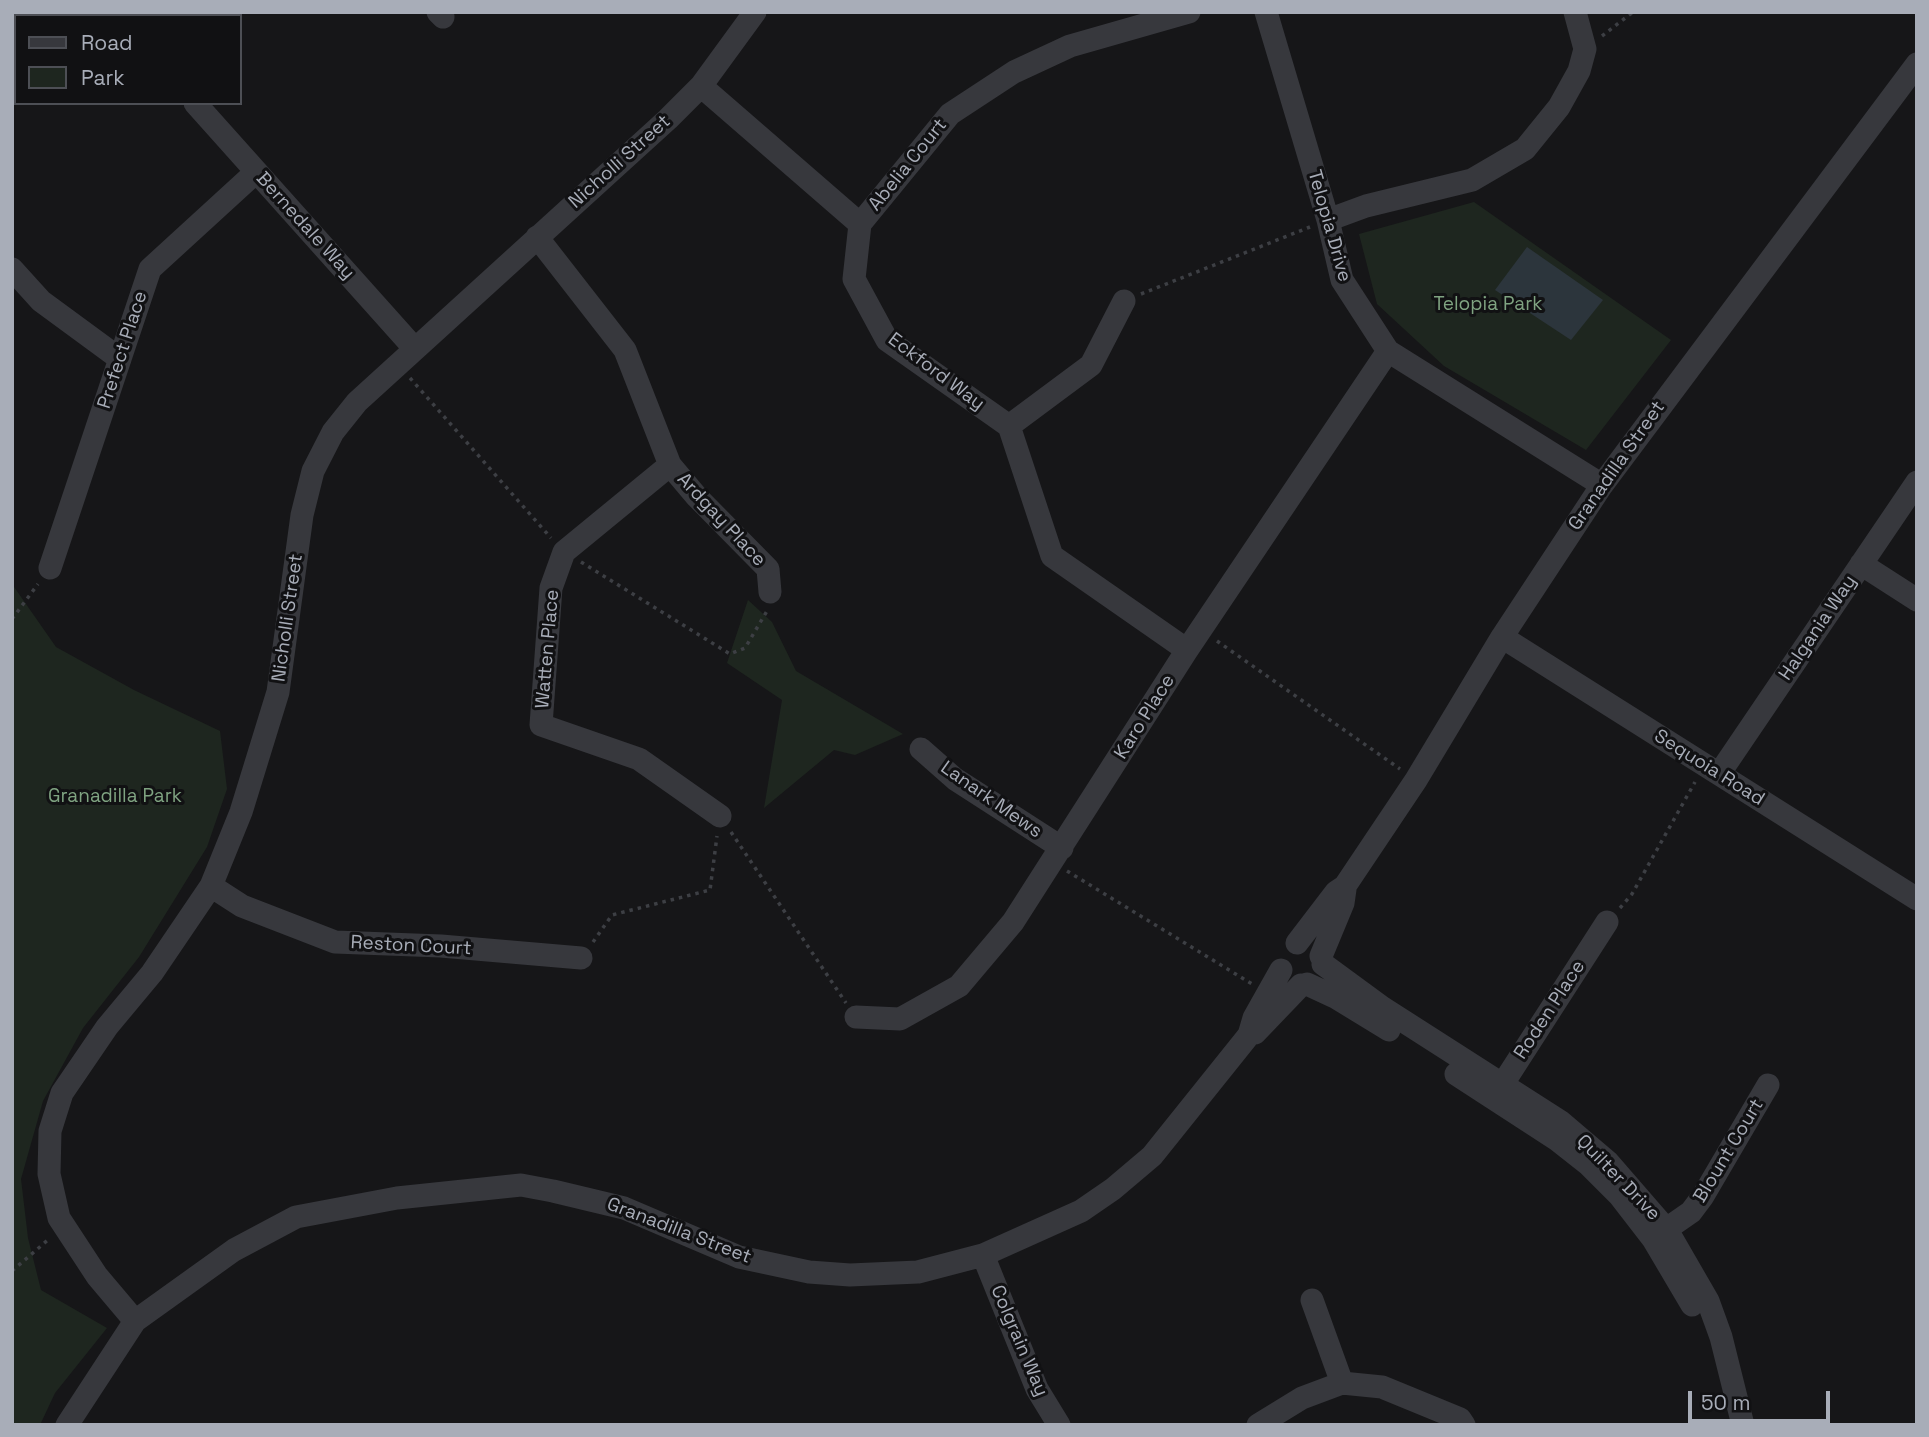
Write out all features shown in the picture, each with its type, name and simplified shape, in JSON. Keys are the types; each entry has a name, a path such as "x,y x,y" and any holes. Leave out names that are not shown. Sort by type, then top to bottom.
{"street":[{"name":"Nicholli Street","path":"135,1321 97,1276 59,1218 49,1174 50,1132 62,1093 107,1027 152,973 211,886 241,812 278,692 302,515 313,471 333,432 357,402 701,86 755,12"},
{"name":"Abelia Court","path":"860,224 950,114 1014,72 1070,46 1189,12"},
{"name":"Telopia Drive","path":"1266,12 1328,220 1342,280 1388,351 1602,485"},
{"path":"1328,220 1366,206 1472,180 1525,149 1559,107 1579,71 1585,49 1574,12"},
{"name":"Granadilla Street","path":"1297,943 1336,892 1345,886 1416,779 1502,637 1602,485 1917,64"},
{"path":"701,86 860,224"},
{"name":"Bernedale Way","path":"196,105 256,172 407,358"},
{"name":"Prefect Place","path":"50,568 150,269 256,172"},
{"name":"Eckford Way","path":"860,224 854,279 887,340 1010,426"},
{"name":"Ardgay Place","path":"537,237 625,350 670,466 768,569 770,592"},
{"path":"12,269 41,301 120,359"},
{"path":"1124,301 1091,365 1010,426 1052,556 1187,650"},
{"name":"Karo Place","path":"856,1017 901,1019 959,986 1013,922 1187,650 1388,351"},
{"path":"564,552 670,466"},
{"name":"Halgania Way","path":"1712,769 1917,482"},
{"name":"Watten Place","path":"564,552 551,588 541,725 639,759 720,816"},
{"path":"1861,564 1917,600"},
{"name":"Sequoia Road","path":"1502,637 1917,900"},
{"name":"Lanark Mews","path":"921,749 955,779 1057,856"},
{"name":"Reston Court","path":"211,886 242,906 335,942 441,946 581,958"},
{"name":"Granadilla Street","path":"1322,960 1343,903 1345,886"},
{"name":"Roden Place","path":"1498,1092 1607,922"},
{"path":"1297,943 1312,945 1322,960 1318,976 1304,985 1287,980 1281,970 1282,955 1297,943"},
{"name":"Quilter Drive","path":"1322,960 1498,1092 1589,1165 1660,1234 1708,1301 1721,1337 1743,1425"},
{"name":"Granadilla Street","path":"67,1425 135,1321 234,1250 296,1217 397,1198 521,1185 624,1208 739,1257 809,1272 850,1275 918,1272 983,1255 1081,1211 1114,1189 1152,1156 1249,1035 1281,970"},
{"name":"Granadilla Street","path":"1249,1035 1261,1027 1304,985"},
{"name":"Quilter Drive","path":"1304,985 1365,1015 1498,1092"},
{"name":"Blount Court","path":"1660,1234 1691,1212 1703,1196 1768,1085"},
{"name":"Quilter Drive","path":"1660,1234 1701,1321 1729,1425"},
{"name":"Colgrain Way","path":"983,1255 1037,1389 1059,1425"},
{"path":"1312,1300 1342,1383"},
{"path":"1258,1425 1302,1398 1342,1383 1382,1387 1460,1419 1464,1425"}],"path":[{"path":"1585,49 1633,12"},
{"path":"1124,301 1328,220"},
{"path":"407,358 564,552 730,654 745,648 767,614 770,592"},
{"path":"12,620 50,568"},
{"path":"1201,630 1416,779"},
{"path":"1607,922 1632,894 1712,769"},
{"path":"581,958 612,915 710,890 720,816"},
{"path":"720,816 856,1017"},
{"path":"1057,856 1268,994"},
{"path":"12,1271 49,1239"}],"green space":[{"name":"Telopia Park","path":"1474,202 1671,340 1586,450 1444,366 1377,304 1359,234"},
{"name":"Granadilla Park","path":"12,584 56,647 134,690 220,731 227,789 207,847 139,957 83,1028 43,1101 21,1179 28,1238 41,1290 107,1328 55,1393 40,1425 12,1425"},
{"path":"748,600 772,622 796,671 903,734 855,755 834,750 764,808 782,700 727,663"}],"shaded area":[{"path":"1527,247 1603,300 1571,340 1495,290"}]}
